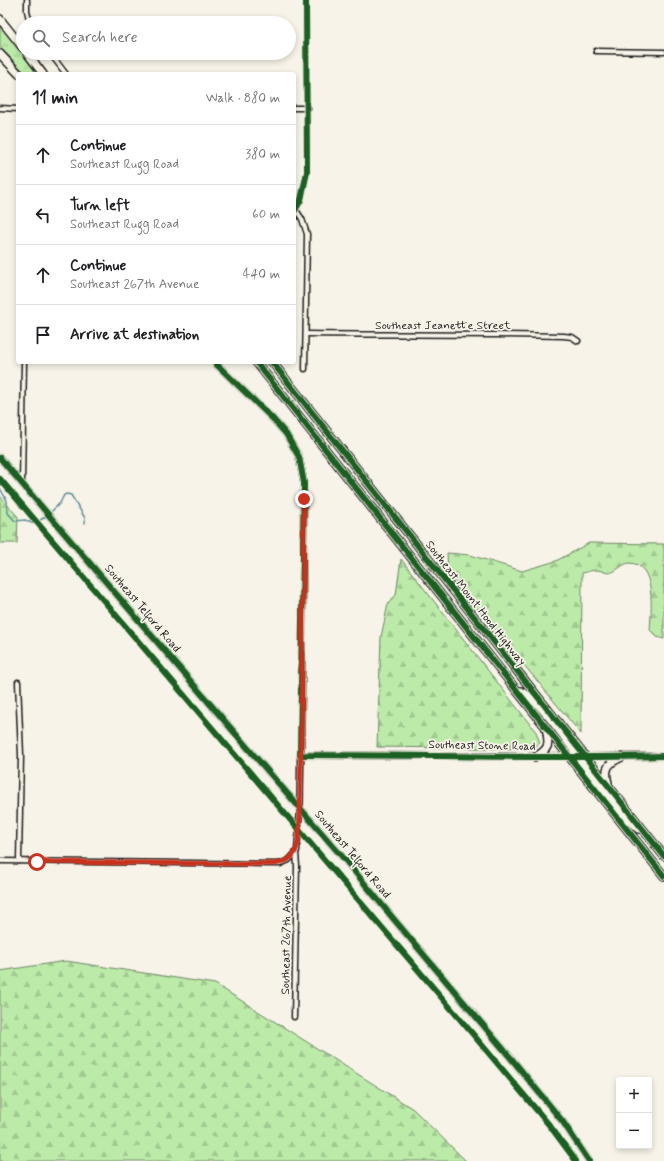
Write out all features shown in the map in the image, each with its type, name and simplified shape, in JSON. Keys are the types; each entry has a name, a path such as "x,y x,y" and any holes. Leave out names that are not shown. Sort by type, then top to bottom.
{"highway":[{"path":"0,19 16,39"},
{"path":"0,54 17,72"},
{"path":"32,60 41,72"},
{"name":"Southeast Mount Hood Highway","path":"258,364 545,725 608,785 664,856"},
{"name":"Southeast Mount Hood Highway","path":"274,364 578,757 664,876"},
{"path":"515,688 526,694 540,707 622,814 635,826 647,834"},
{"path":"535,757 544,752 548,746 545,725"},
{"path":"608,785 606,776 607,768 611,762 622,757"}],"street":[{"path":"27,0 28,16"},
{"path":"296,209 304,190 307,172 308,108 306,0"},
{"path":"596,51 664,52"},
{"path":"55,60 64,72"},
{"path":"0,108 16,109"},
{"path":"296,108 308,108"},
{"path":"296,212 302,219 307,234 305,369"},
{"name":"Southeast Jeanette Street","path":"306,334 564,336 572,337 578,341"},
{"path":"22,483 24,364"},
{"path":"216,364 282,428 296,449 302,466 304,491 300,808"},
{"name":"Southeast Telford Road","path":"0,458 346,861 555,1111 589,1161"},
{"path":"18,682 21,755 19,861"},
{"name":"Southeast Stone Road","path":"300,755 535,757 664,756"},
{"name":"Southeast 267th Avenue","path":"294,1017 296,853 300,808"},
{"path":"0,861 274,864 289,860 296,853"}],"green space":[{"path":"0,25 16,45 16,60 28,60 37,72 24,72 0,47"},
{"path":"0,496 18,517 17,543 0,543"},
{"path":"589,543 664,544 664,639 657,637 650,630 651,601 648,579 644,571 638,565 629,563 609,573 597,570 582,573 581,734 448,573 447,553 470,555 522,571 556,561"},
{"path":"401,559 536,732 540,743 532,749 377,747 381,637 388,604 396,595"},
{"path":"66,961 215,984 413,1109 466,1161 0,1161 0,971"}],"waterway":[{"path":"0,488 7,501 8,513 15,521 25,520 34,524 45,517"},
{"path":"52,511 60,503 64,495 71,495 85,518 85,523"}],"cycle path":[{"path":"296,209 301,200 307,172 306,0"},
{"path":"216,364 272,418 286,434 299,457 304,483 300,755 528,757 664,756"},
{"path":"258,364 664,876"},
{"path":"274,364 664,856"},
{"path":"0,458 346,861 563,1122 589,1161"},
{"path":"0,479 471,1032 550,1126 576,1161"}],"route":[{"path":"37,862 280,864 289,860 296,853 300,815 301,613 304,499"}]}
